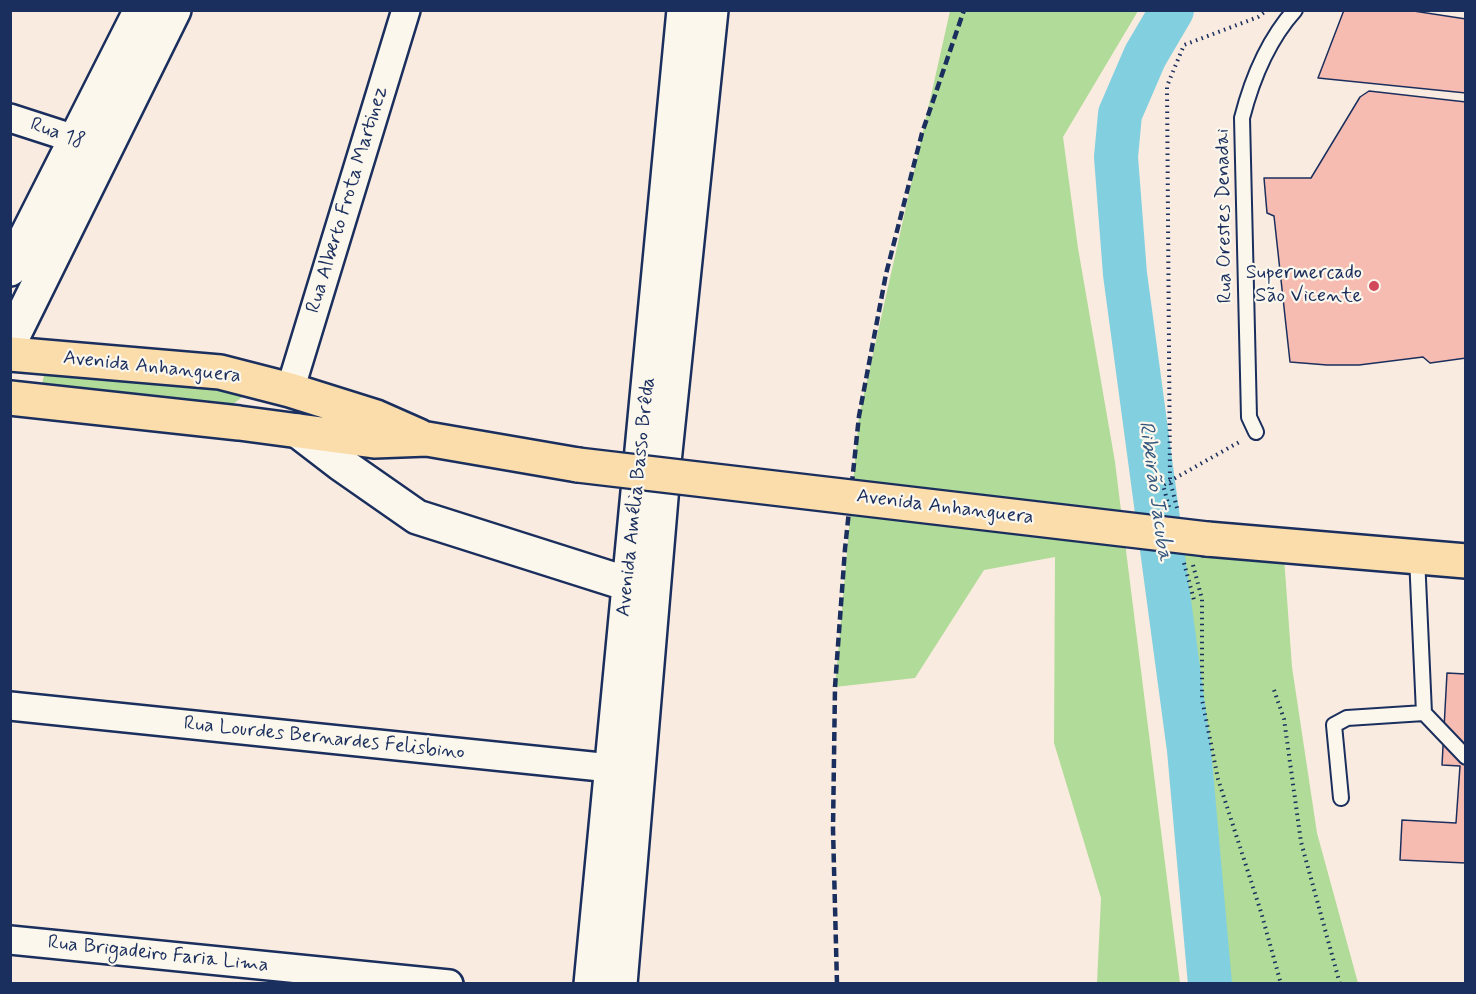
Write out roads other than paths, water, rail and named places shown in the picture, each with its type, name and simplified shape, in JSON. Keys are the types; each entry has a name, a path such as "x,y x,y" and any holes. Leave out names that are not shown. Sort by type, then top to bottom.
{"main road":[{"name":"Avenida Anhanguera","path":"10,354 220,372 250,378 376,417 427,439"},
{"path":"239,423 246,406 250,378"},
{"name":"Avenida Anhanguera","path":"10,398 239,423 374,441 427,439 578,465 1193,550 1417,557 1466,561"}],"street":[{"path":"10,342 141,10"},
{"path":"10,269 174,10"},
{"name":"Rua Alberto Frota Martinez","path":"290,390 406,10"},
{"name":"Avenida Amélia Basso Brêda","path":"620,984 628,584 684,10"},
{"name":"Avenida Amélia Basso Brêda","path":"591,984 624,770 664,462 711,10"},
{"name":"Rua 18","path":"10,118 89,145"},
{"path":"298,431 417,517 628,584"},
{"path":"374,441 371,465 375,488"},
{"name":"Rua Lourdes Bernardes Felisbino","path":"10,706 624,770"},
{"name":"Rua Brigadeiro Faria Lima","path":"10,940 449,984"}],"lane":[{"name":"Rua Orestes Denadai","path":"1256,432 1249,417 1242,118 1250,87 1281,26 1295,10"},
{"path":"1417,557 1424,713 1466,757"},
{"path":"1341,798 1334,725 1347,718 1424,713"}],"waterway":[{"name":"Ribeirão Jacuba","path":"1172,10 1145,56 1120,114 1116,157 1125,274 1189,750 1210,984"}],"railway":[{"path":"837,984 833,829 835,687 845,549 859,416 886,274 922,133 964,10"}],"place":[{"name":"Supermercado São Vicente","path":"1374,286"}]}
